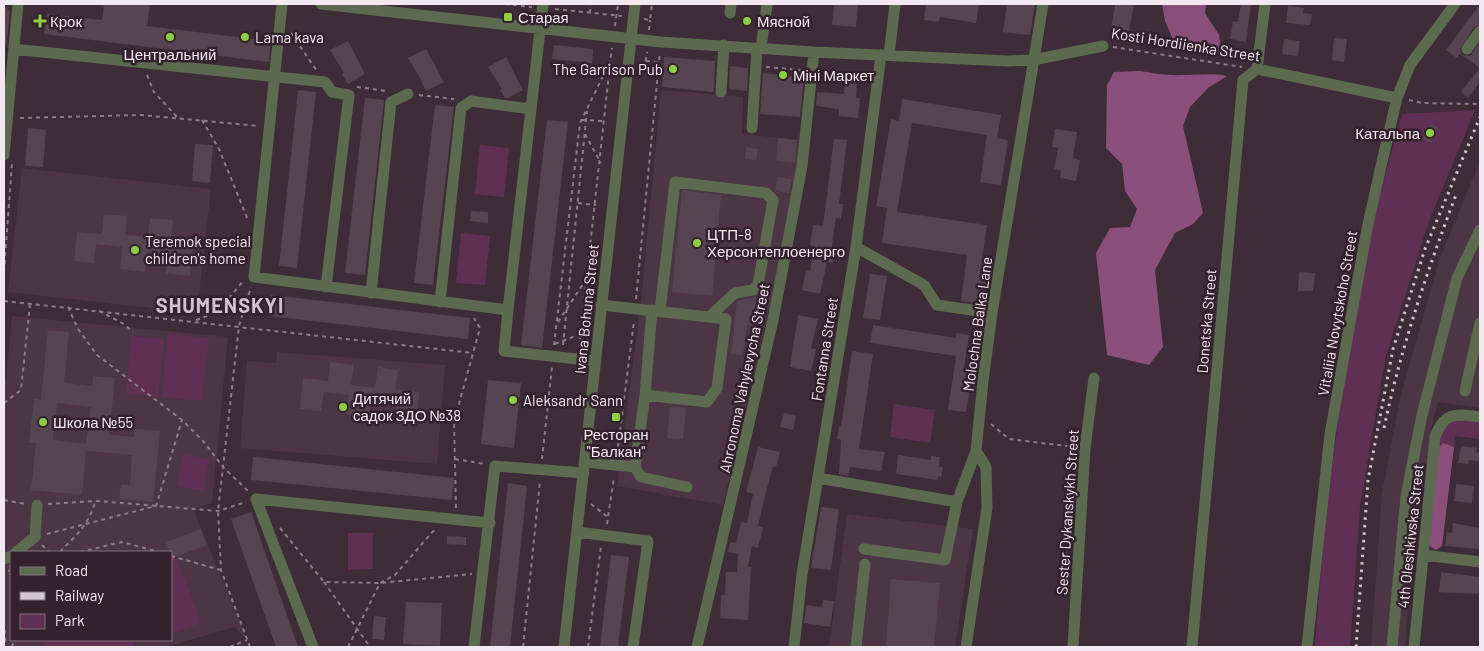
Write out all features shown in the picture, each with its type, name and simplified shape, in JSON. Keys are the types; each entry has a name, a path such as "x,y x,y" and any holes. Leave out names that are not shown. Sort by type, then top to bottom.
{"street":[{"path":"4,155 18,4"},
{"path":"282,4 254,272 326,287 508,310"},
{"path":"321,4 631,39"},
{"name":"Ivana Bohuna Street","path":"564,647 634,4"},
{"path":"752,128 759,48 767,4"},
{"name":"Fontanna Street","path":"794,647 802,574 856,247 885,55 896,4"},
{"name":"Molochna Balka Lane","path":"966,647 986,508 986,467 976,451 979,416 992,313 1043,4"},
{"path":"1257,69 1265,4"},
{"name":"Vitaliia Novytskoho Street","path":"1307,647 1330,434 1367,229 1397,98 1410,65 1455,4"},
{"path":"542,6 504,351 596,361"},
{"path":"1467,49 1480,31"},
{"name":"Kosti Hordiienka Street","path":"631,39 814,52 1007,61 1033,60 1103,46"},
{"path":"721,92 724,46"},
{"path":"14,49 325,82 332,92 349,95 326,287"},
{"name":"Ahronoma Vahylevycha Street","path":"697,647 773,320 802,166 814,52"},
{"name":"Kosti Hordiienka Street","path":"1257,69 1397,98"},
{"name":"Donetska Street","path":"1192,647 1243,80 1257,69"},
{"path":"371,293 391,102 408,94"},
{"path":"440,302 460,108 471,102 531,109"},
{"path":"687,487 641,477 635,467 675,182 766,193 773,200 758,285 753,290 736,293 708,317"},
{"path":"1392,647 1406,496 1422,415 1457,278 1480,230"},
{"path":"856,247 924,284 938,305 992,313"},
{"path":"601,305 726,319 717,388 707,402 645,395"},
{"path":"1465,391 1480,323"},
{"name":"Sester Dykanskykh Street","path":"1073,647 1085,448 1094,378"},
{"name":"4th Oleshkivska Street","path":"1414,647 1435,437 1442,422 1452,416 1480,417"},
{"path":"864,549 945,560 957,502 976,451"},
{"path":"474,647 490,523 495,466 541,470 616,466 635,467"},
{"path":"818,478 957,502"},
{"path":"313,647 256,498 490,523"},
{"path":"17,551 35,537 37,505"},
{"path":"577,532 648,541 633,647"},
{"path":"1424,556 1480,562"},
{"path":"856,647 865,564"}],"path":[{"path":"505,4 542,6 616,16 618,4"},
{"path":"590,13 591,4"},
{"path":"281,18 325,82"},
{"path":"588,647 603,536 609,518 636,309 660,42"},
{"name":"Kosti Hordiienka Street","path":"1103,46 1257,69"},
{"path":"577,360 612,50"},
{"path":"646,61 659,62"},
{"path":"558,357 554,344 582,120 610,62"},
{"path":"142,63 154,92 178,118"},
{"path":"1397,98 1422,103 1480,104"},
{"path":"523,647 541,470 558,357 564,340 588,110"},
{"path":"7,118 141,115 270,127"},
{"path":"202,120 219,149 250,226"},
{"path":"582,120 605,121"},
{"path":"585,134 600,163"},
{"path":"578,203 596,205"},
{"path":"194,321 208,317 223,306 254,272"},
{"path":"250,647 221,570 218,511 239,326 254,272"},
{"path":"557,324 587,277"},
{"path":"4,301 473,353"},
{"path":"4,402 21,390 30,303"},
{"path":"348,647 380,583 396,574 450,519 455,459 454,422 480,328 466,305"},
{"path":"4,500 37,505 95,501 218,511 256,498 223,467 204,442 182,420 97,355 78,329 68,307"},
{"path":"97,310 124,324 133,332"},
{"path":"554,344 580,334"},
{"path":"979,416 1009,438 1085,448"},
{"path":"156,506 182,420"},
{"path":"455,459 495,466"},
{"path":"61,551 78,535 86,524 92,515 95,501"},
{"path":"591,504 609,518"},
{"path":"35,537 156,506"},
{"path":"274,521 324,582 370,647"},
{"path":"84,551 122,542 155,551"},
{"path":"172,556 221,570"},
{"path":"324,582 380,583 483,573"},
{"path":"4,622 6,647"},
{"path":"230,647 247,640"}],"shaded area":[{"path":"1162,4 1206,4 1205,13 1219,35 1222,55 1175,44 1165,21"},
{"path":"1139,71 1167,75 1215,74 1227,76 1208,88 1190,107 1183,126 1203,213 1193,224 1175,233 1155,270 1163,347 1149,365 1107,355 1096,253 1110,228 1130,227 1137,209 1125,191 1122,164 1106,148 1107,85 1114,72"},
{"path":"661,90 743,97 742,134 801,140 799,163 771,301 723,505 617,486 641,301"},
{"path":"1480,161 1480,408 1438,402 1433,420 1411,568 1405,647 1371,647 1382,493 1400,398 1440,258"},
{"path":"22,168 211,189 197,313 8,292"},
{"path":"12,316 228,337 212,503 193,509 247,640 235,627 165,647 4,647 4,381 6,380"},
{"name":"Дитячий садок ЗДО №38","path":"277,352 445,365 437,464 240,448 247,361 276,363"},
{"path":"1443,443 1454,447 1442,546 1436,550 1428,545 1439,447"},
{"path":"847,514 973,529 955,647 829,647"}],"green space":[{"path":"1475,110 1429,221 1385,359 1360,507 1350,647 1315,647 1324,537 1337,427 1365,263 1402,114"},
{"path":"480,145 509,148 504,197 475,194"},
{"path":"461,233 490,236 485,285 456,283"},
{"path":"168,334 209,338 202,401 162,397"},
{"path":"131,336 164,339 158,397 126,394"},
{"path":"894,404 935,410 930,443 890,437"},
{"path":"1455,420 1480,422 1480,439 1455,436 1442,546 1428,545 1440,437 1443,428"},
{"path":"183,454 209,459 204,491 177,486"},
{"path":"348,533 373,533 373,569 348,570"},
{"path":"176,556 201,623 172,634 172,558"},
{"path":"43,641 133,641 135,647 45,647"}],"building":[{"path":"4,4 10,12 6,47 4,47"},
{"path":"104,4 150,4 147,26 271,41 269,62 44,34 47,14 102,20"},
{"path":"834,4 858,4 856,27 832,25"},
{"path":"926,4 979,4 976,23 940,17 939,22 924,20"},
{"path":"1007,4 1035,4 1030,35 1003,32"},
{"path":"1134,4 1129,31 1111,28 1115,5"},
{"path":"1241,4 1251,4 1246,42 1230,39 1233,21 1238,22"},
{"path":"1480,4 1480,24 1474,27 1460,49 1462,55 1470,56 1480,43 1480,68 1460,54 1457,58 1446,50"},
{"path":"1288,6 1304,8 1303,13 1312,14 1310,25 1286,23"},
{"path":"742,16 752,17 752,25 741,25"},
{"path":"1334,38 1347,39 1344,62 1332,60"},
{"path":"1284,39 1300,41 1298,56 1282,54"},
{"path":"348,41 365,74 348,84 342,74 344,73 330,50"},
{"path":"554,45 593,49 592,63 552,59"},
{"path":"426,49 444,82 426,91 408,58"},
{"path":"506,57 523,90 508,98 505,98 500,90 502,89 488,67"},
{"path":"664,57 715,61 714,92 662,87"},
{"path":"730,66 748,68 747,91 729,89"},
{"path":"1480,68 1480,82 1468,98 1461,92"},
{"path":"763,73 804,77 800,117 760,114"},
{"path":"845,80 857,81 856,98 860,98 858,118 839,116 839,109 816,106 817,92 844,94"},
{"path":"298,90 316,92 297,268 279,266"},
{"path":"365,98 384,100 365,275 345,273"},
{"path":"902,99 1001,115 997,138 1008,140 1001,185 980,182 987,135 912,123 897,212 987,225 982,259 990,260 984,304 961,301 967,255 882,243 887,208 876,206 891,119 899,121"},
{"path":"435,105 454,107 433,285 414,283"},
{"path":"547,120 568,122 542,348 521,345"},
{"name":"Катальпа","path":"1430,124 1438,127 1431,143 1422,139"},
{"path":"28,128 46,130 43,167 25,166"},
{"path":"1055,129 1077,132 1073,158 1080,160 1076,181 1060,178 1061,171 1054,169 1058,148 1052,147"},
{"path":"778,138 797,140 795,163 776,161"},
{"path":"834,139 847,140 839,204 843,204 841,219 836,218 831,252 835,252 833,263 827,262 820,294 802,290 806,270 810,271 814,246 810,245 813,225 823,226"},
{"path":"195,144 213,145 210,183 192,181"},
{"path":"746,147 758,149 756,160 745,159"},
{"path":"777,177 792,179 789,193 775,191"},
{"name":"ЦТП-8 Херсонтеплоенерго","path":"682,190 721,195 712,296 672,292"},
{"path":"471,211 488,212 488,223 470,221"},
{"path":"104,214 127,216 125,235 148,237 150,218 173,220 171,239 193,241 190,276 166,273 168,254 147,252 145,272 120,269 122,247 96,244 94,263 74,261 77,232 102,234"},
{"path":"1299,272 1315,273 1313,291 1298,291"},
{"path":"870,274 887,276 880,320 863,318"},
{"path":"271,295 470,318 468,339 269,316"},
{"path":"754,297 759,298 756,326 747,325 743,355 731,354 737,301"},
{"path":"798,315 818,319 811,348 816,349 811,371 790,367"},
{"path":"873,325 956,338 956,333 969,335 964,367 973,368 966,412 948,410 956,356 870,343"},
{"name":"Школа №55","path":"48,330 69,332 64,383 92,386 93,376 115,378 109,435 134,437 135,429 160,431 153,502 119,499 121,484 130,485 132,455 86,451 82,495 31,490 36,443 29,443 34,399 41,400","holes":["57,403 91,407 86,444 53,440"]},
{"path":"852,351 873,354 859,449 885,452 881,471 850,467 848,476 839,474 841,440 837,439 839,426 841,427"},
{"path":"330,362 354,365 351,385 375,388 378,367 398,370 395,389 419,392 416,421 395,419 397,399 372,396 369,417 346,414 349,395 324,392 321,411 300,409 303,378 328,381"},
{"path":"488,380 521,383 514,448 481,444"},
{"path":"670,407 686,408 683,439 667,438"},
{"path":"784,413 796,416 793,430 780,427"},
{"path":"1461,446 1477,448 1476,452 1480,453 1480,462 1469,460 1468,464 1458,463"},
{"path":"758,447 780,452 776,467 773,466 758,526 763,527 758,548 752,546 748,567 751,567 748,620 720,618 721,595 725,595 726,572 737,572 738,554 728,552 730,542 736,543 741,522 747,523 753,494 746,492"},
{"path":"898,455 931,460 931,456 940,457 939,467 943,467 941,477 938,476 938,480 896,474"},
{"path":"253,457 454,478 452,500 251,480"},
{"path":"508,483 527,486 510,647 490,647"},
{"path":"1456,484 1474,486 1472,503 1454,501"},
{"path":"821,507 839,509 831,570 811,568"},
{"path":"251,512 298,647 276,647 231,519"},
{"path":"1453,523 1480,528 1480,549 1445,546 1447,532 1452,533"},
{"path":"201,529 207,545 172,558 172,551 169,551 166,542"},
{"path":"447,536 466,537 466,545 447,544"},
{"path":"611,555 629,557 618,647 600,647"},
{"path":"1441,572 1480,577 1480,594 1439,592"},
{"path":"891,579 940,583 934,647 886,647"},
{"path":"823,600 834,601 830,627 804,623 806,605 822,607"},
{"path":"406,602 442,603 440,646 403,644"},
{"path":"374,616 386,617 384,640 372,639"}],"railway":[{"path":"1356,647 1368,480 1393,349 1425,249 1480,117"},
{"path":"1384,428 1416,308 1457,192"}],"place":[{"name":"Старая","path":"508,17"},
{"name":"Крок","path":"40,21"},
{"name":"Мясной","path":"747,21"},
{"name":"Центральний","path":"170,37"},
{"name":"Lama kava","path":"245,37"},
{"name":"The Garrison Pub","path":"673,69"},
{"name":"Міні Маркет","path":"783,75"},
{"name":"Катальпа","path":"1430,133"},
{"name":"ЦТП-8 Херсонтеплоенерго","path":"697,243"},
{"name":"Teremok special children's home","path":"135,250"},
{"name":"Aleksandr Sann","path":"513,400"},
{"name":"Дитячий садок ЗДО №38","path":"343,407"},
{"name":"Ресторан \"Балкан\"","path":"616,417"},
{"name":"Школа №55","path":"43,422"}],"district":[{"name":"SHUMENSKYI","path":"220,305"}]}
